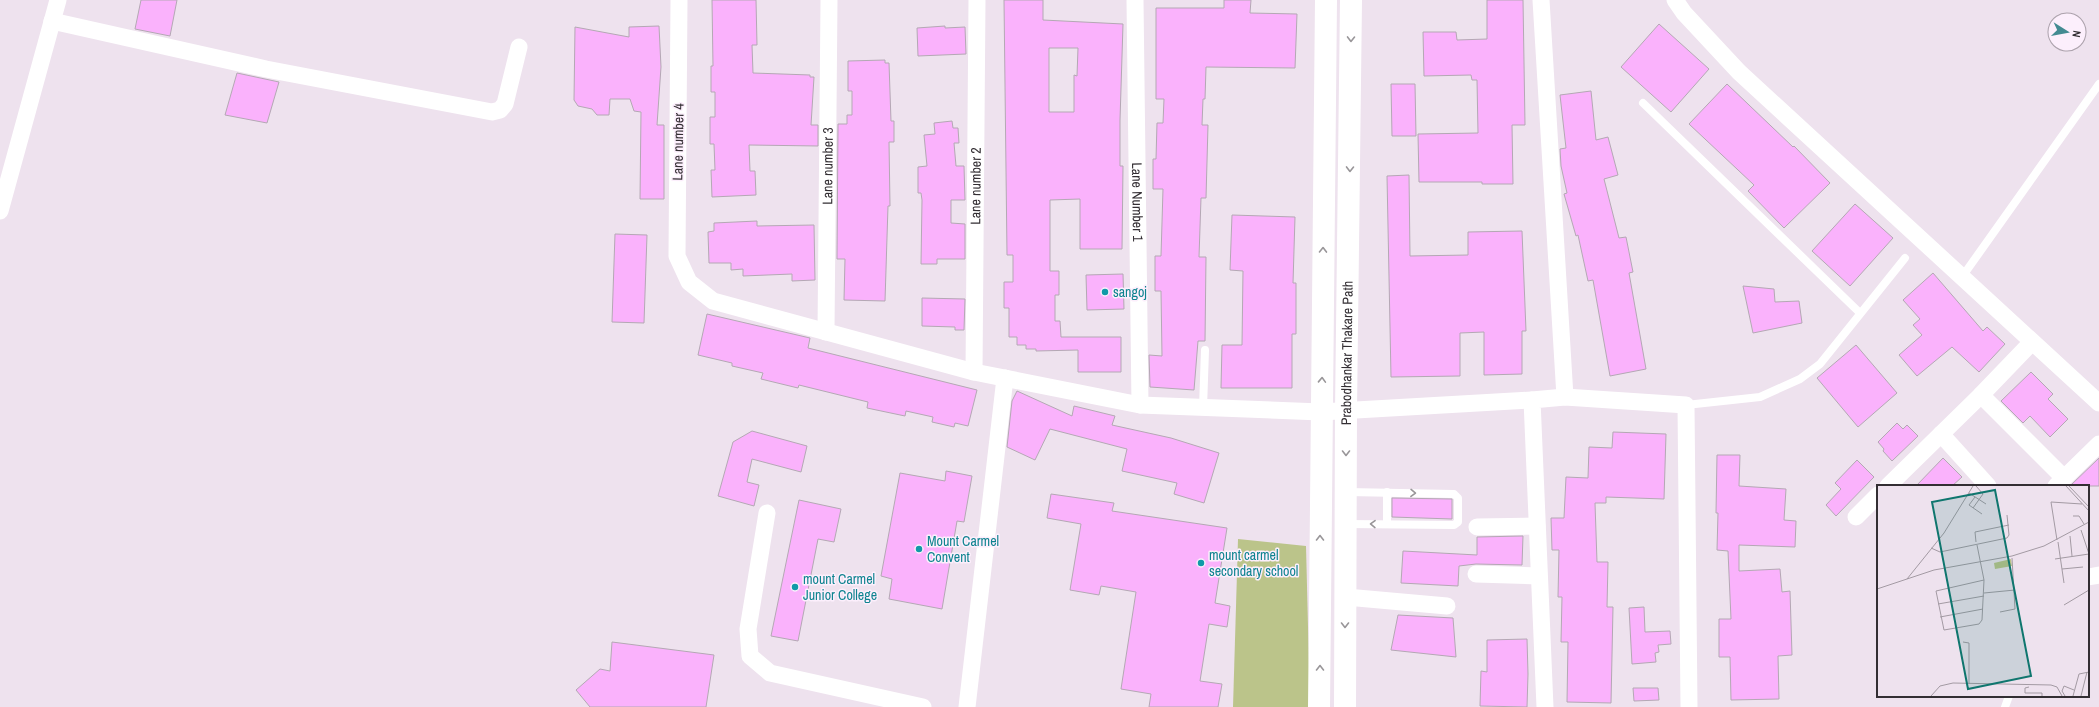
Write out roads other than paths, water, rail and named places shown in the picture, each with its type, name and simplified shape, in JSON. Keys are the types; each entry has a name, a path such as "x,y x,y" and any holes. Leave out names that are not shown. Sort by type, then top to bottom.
{"main road":[{"name":"Prabodhankar Thakare Path","path":"1319,707 1326,0"},
{"name":"Prabodhankar Thakare Path","path":"1345,707 1346,411 1351,0"}],"street":[{"path":"0,211 58,0"},
{"name":"Lane number 4","path":"679,0 676,256 689,282 713,301 826,332"},
{"name":"Lane number 3","path":"826,332 829,0"},
{"name":"Lane number 2","path":"974,372 977,0"},
{"name":"Lane Number 1","path":"1135,0 1140,405"},
{"path":"1541,0 1565,397"},
{"path":"1675,0 1684,13 1739,72 2099,403"},
{"path":"52,21 266,68 492,112 500,110 505,104 519,47"},
{"path":"826,332 974,372 1140,405 1321,412 1565,397 1686,405 1689,707"},
{"path":"1889,485 1981,395 2032,342"},
{"path":"967,707 1005,378"},
{"path":"1981,395 2060,482 2099,444"},
{"path":"1532,400 1532,526 1534,576 1545,707"},
{"path":"1941,434 1987,485"},
{"path":"1856,516 1877,496"},
{"path":"767,513 748,628 750,656 770,673 923,707"},
{"path":"1477,527 1532,526"},
{"path":"1476,574 1534,576"},
{"path":"2089,577 2099,575"},
{"path":"1346,597 1447,606"}],"lane":[{"path":"1962,278 2099,84"},
{"path":"1643,103 1860,313"},
{"path":"1686,405 1760,397 1800,379 1820,364 1905,258"},
{"path":"1203,408 1205,350"},
{"path":"1346,492 1454,494 1458,498 1457,524 1346,524"},
{"path":"1387,492 1387,524"},
{"path":"2005,707 2009,697"}],"place":[{"name":"sangoj","path":"1105,292"},
{"name":"Mount Carmel Convent","path":"919,549"},
{"name":"mount carmel secondary school","path":"1201,563"},
{"name":"mount Carmel Junior College","path":"795,587"}]}
